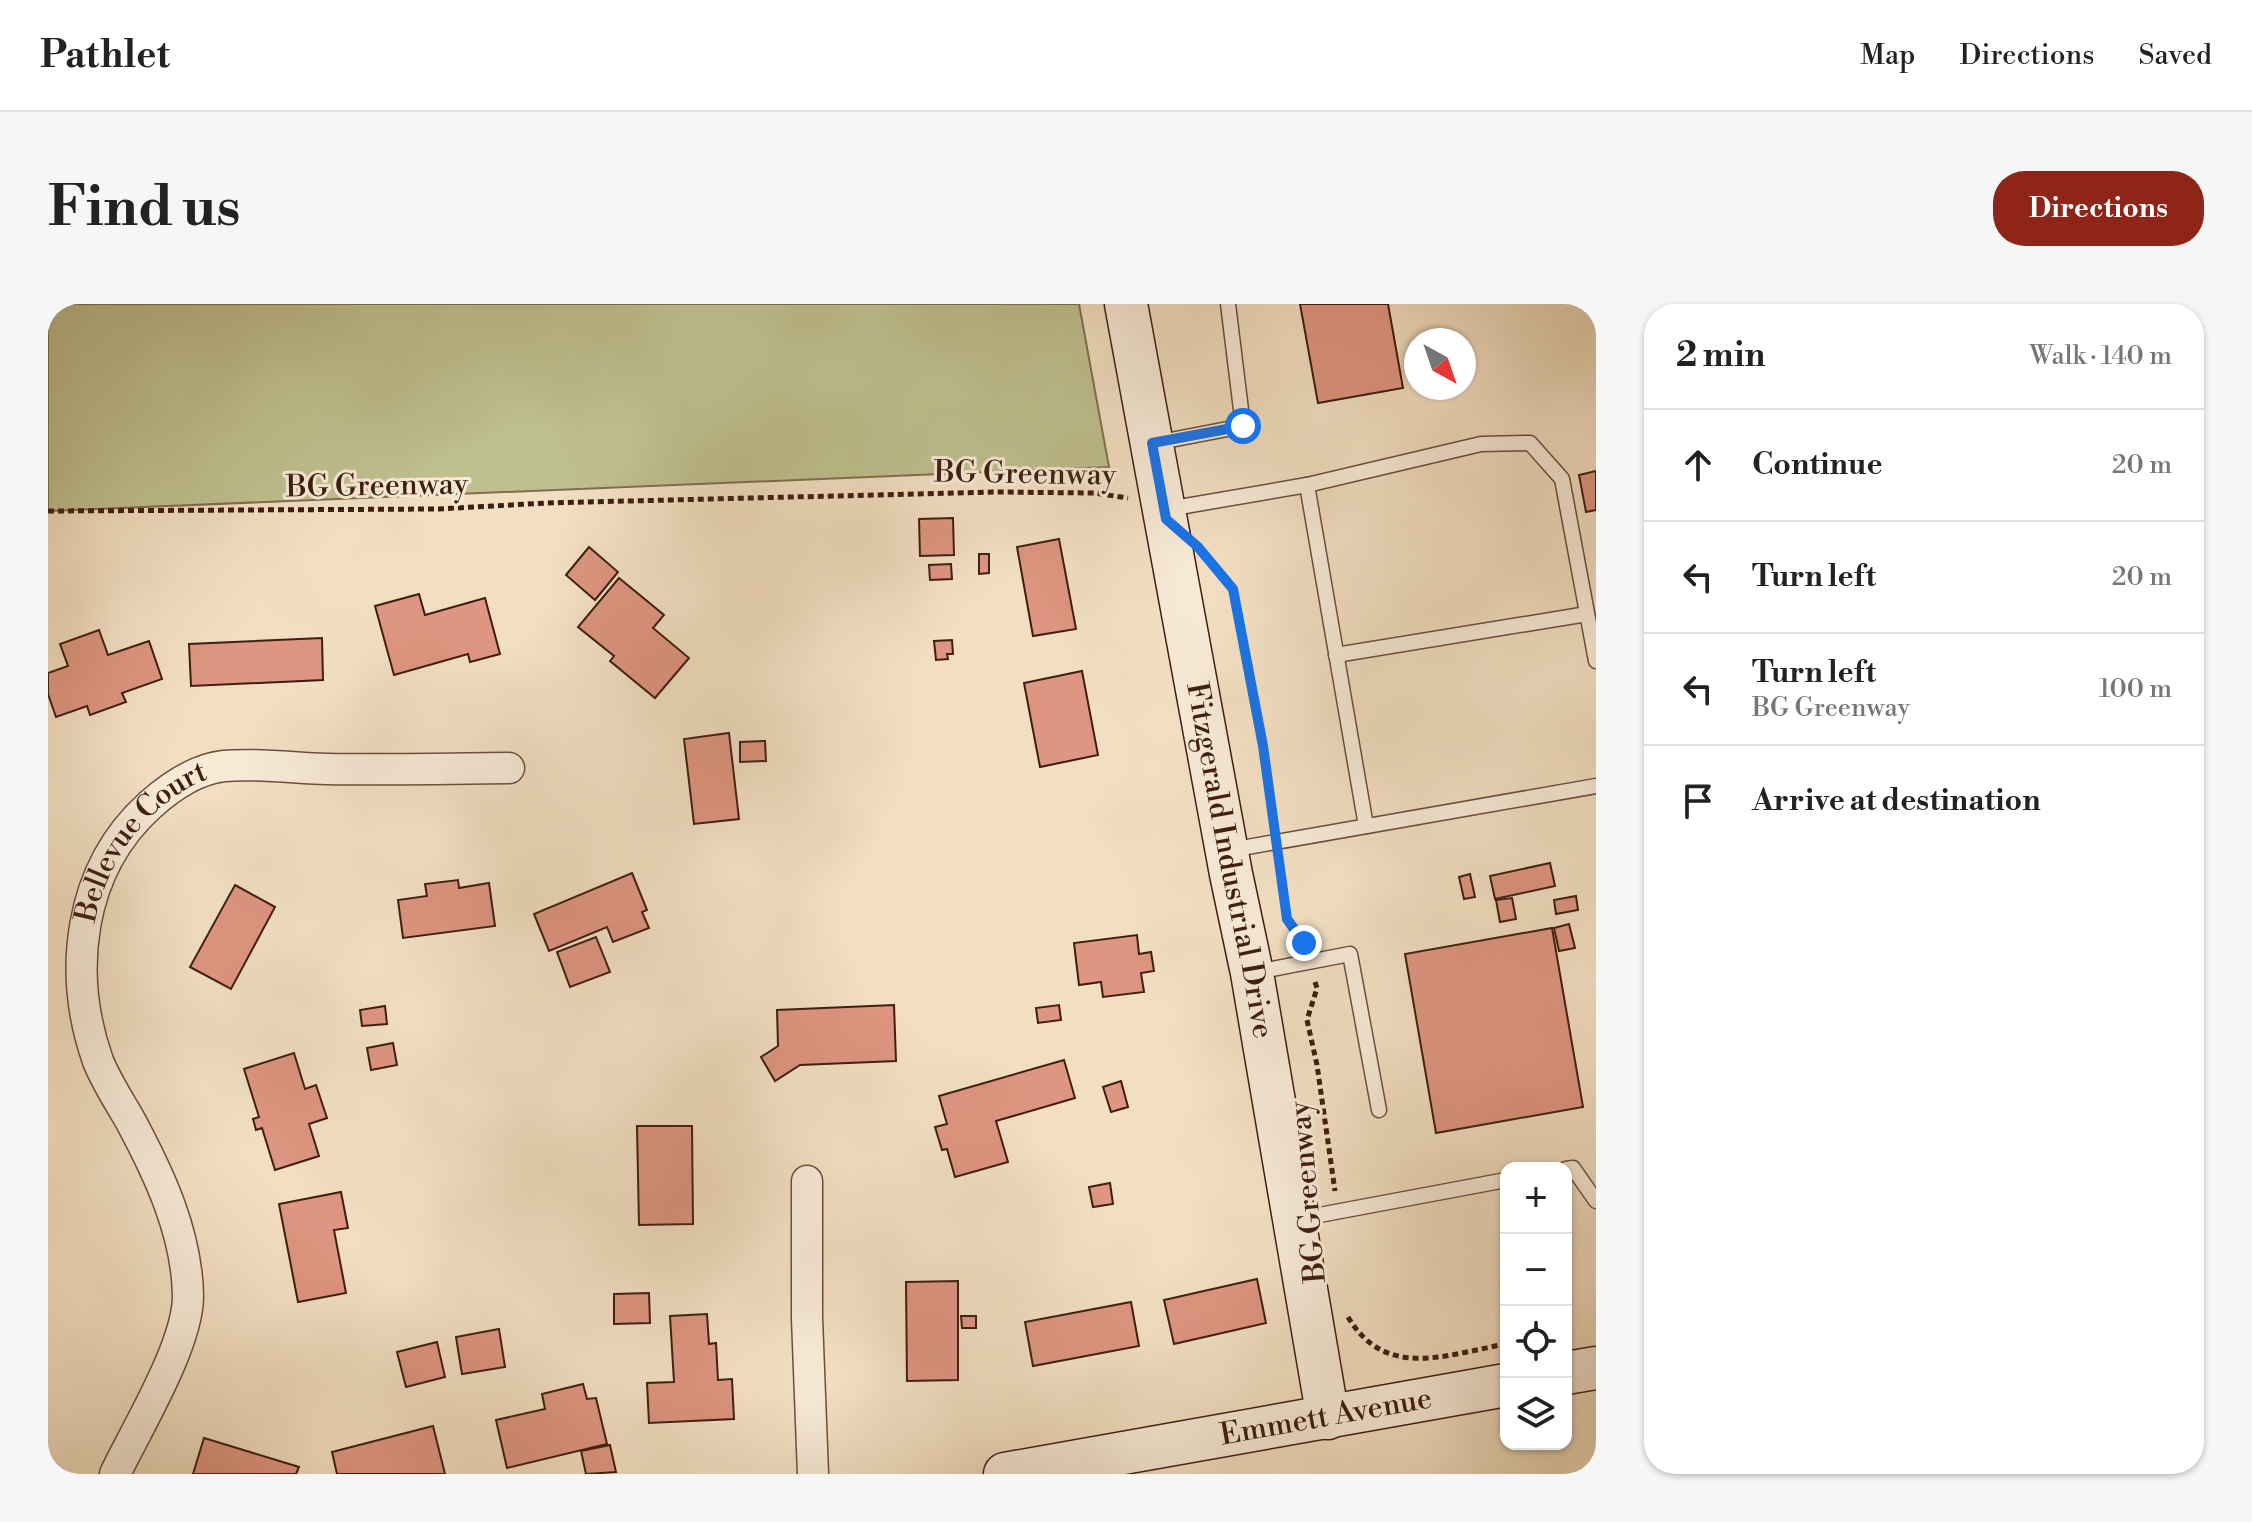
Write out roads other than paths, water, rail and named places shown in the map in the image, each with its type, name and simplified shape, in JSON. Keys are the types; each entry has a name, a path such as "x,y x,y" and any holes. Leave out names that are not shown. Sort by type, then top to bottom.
{"street":[{"name":"Fitzgerald Industrial Drive","path":"1126,304 1227,851 1252,973 1311,1216 1328,1418"},
{"name":"Bellevue Court","path":"115,1474 180,1340 188,1299 185,1260 174,1216 139,1137 99,1063 86,1016 80,963 84,923 111,850 134,820 163,794 193,775 223,766 397,770 509,768"},
{"path":"807,1181 807,1318 813,1474"},
{"path":"1572,1372 1596,1368"},
{"name":"Emmett Avenue","path":"1005,1474 1500,1386"}],"lane":[{"path":"1152,443 1243,426 1228,304"},
{"path":"1165,514 1481,444 1530,443 1562,479 1596,661"},
{"path":"1307,485 1366,826"},
{"path":"1336,655 1587,614"},
{"path":"1227,851 1596,786"},
{"path":"1252,973 1350,954 1379,1110"},
{"path":"1572,1168 1596,1201"},
{"path":"1311,1216 1500,1181"}]}
